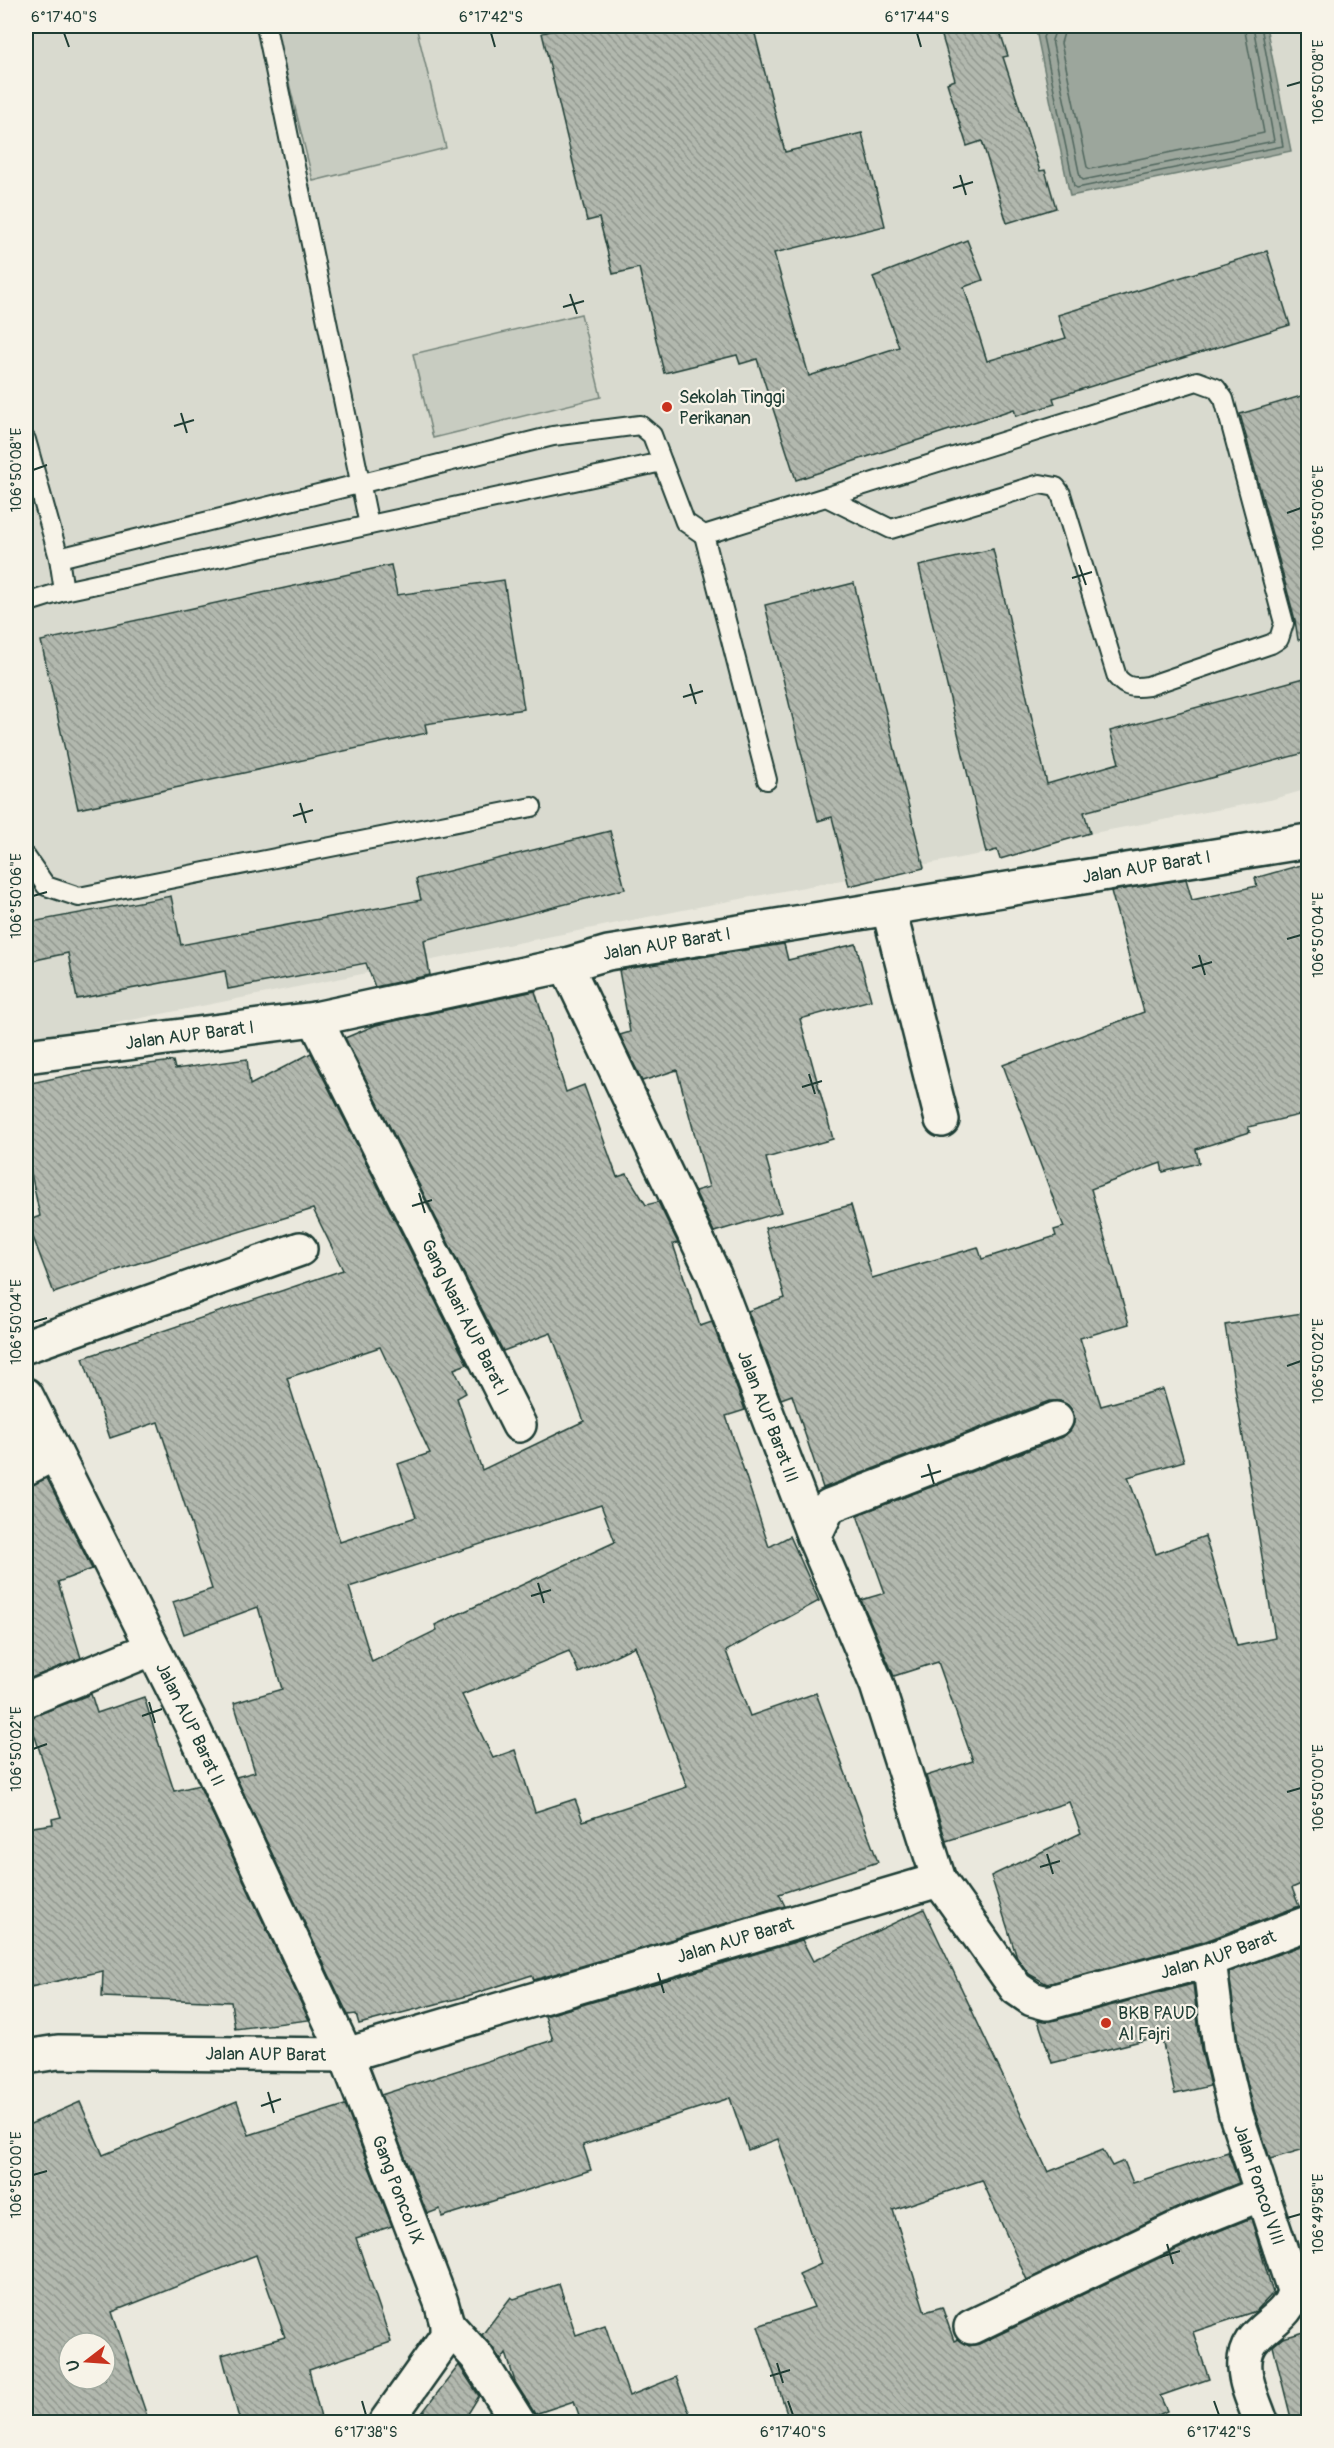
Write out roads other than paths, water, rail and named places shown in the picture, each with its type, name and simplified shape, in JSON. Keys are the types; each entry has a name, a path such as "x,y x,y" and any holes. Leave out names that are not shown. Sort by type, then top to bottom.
{"street":[{"name":"Jalan AUP Barat I","path":"26,1056 315,1019 566,965 608,953 889,910 1308,841"},
{"path":"889,910 942,1120"},
{"name":"Jalan AUP Barat III","path":"566,965 714,1275 814,1537 877,1685 939,1880"},
{"name":"Gang Naari AUP Barat I","path":"315,1019 519,1425"},
{"path":"26,1346 300,1250"},
{"name":"Jalan AUP Barat II","path":"26,1395 151,1649 191,1724 346,2055"},
{"path":"814,1537 829,1506 1056,1419"},
{"path":"26,1468 55,1453"},
{"path":"26,1700 151,1649"},
{"name":"Jalan AUP Barat","path":"26,2057 58,2052 346,2055 939,1880 1016,1988 1032,1999 1056,2002 1209,1960 1308,1923"},
{"name":"Jalan Poncol VIII","path":"1209,1960 1220,2048 1236,2115 1294,2290 1290,2308 1259,2332 1248,2348 1244,2368 1261,2422"},
{"name":"Gang Poncol IX","path":"346,2055 437,2292 447,2324 477,2358 518,2422"},
{"path":"971,2327 1191,2222 1261,2194"},
{"path":"386,2422 447,2336 447,2324"}],"lane":[{"path":"266,26 369,525"},
{"path":"704,535 1197,381 1216,388 1224,399 1284,622 1282,631 1271,644 1148,686 1133,688 1123,684 1117,677 1061,494 1056,487 1040,484 891,529 826,497"},
{"path":"59,558 553,436 640,425 652,435 685,522 704,535 767,780"},
{"path":"26,440 59,558 64,591"},
{"path":"26,603 64,591 662,462"},
{"path":"26,857 46,886 79,897 532,807"}],"water":[{"path":"1057,26 1266,26 1291,151 1070,196 1036,30"}],"place":[{"name":"Sekolah Tinggi Perikanan","path":"667,407"},
{"name":"BKB PAUD Al Fajri","path":"1106,2023"}]}
